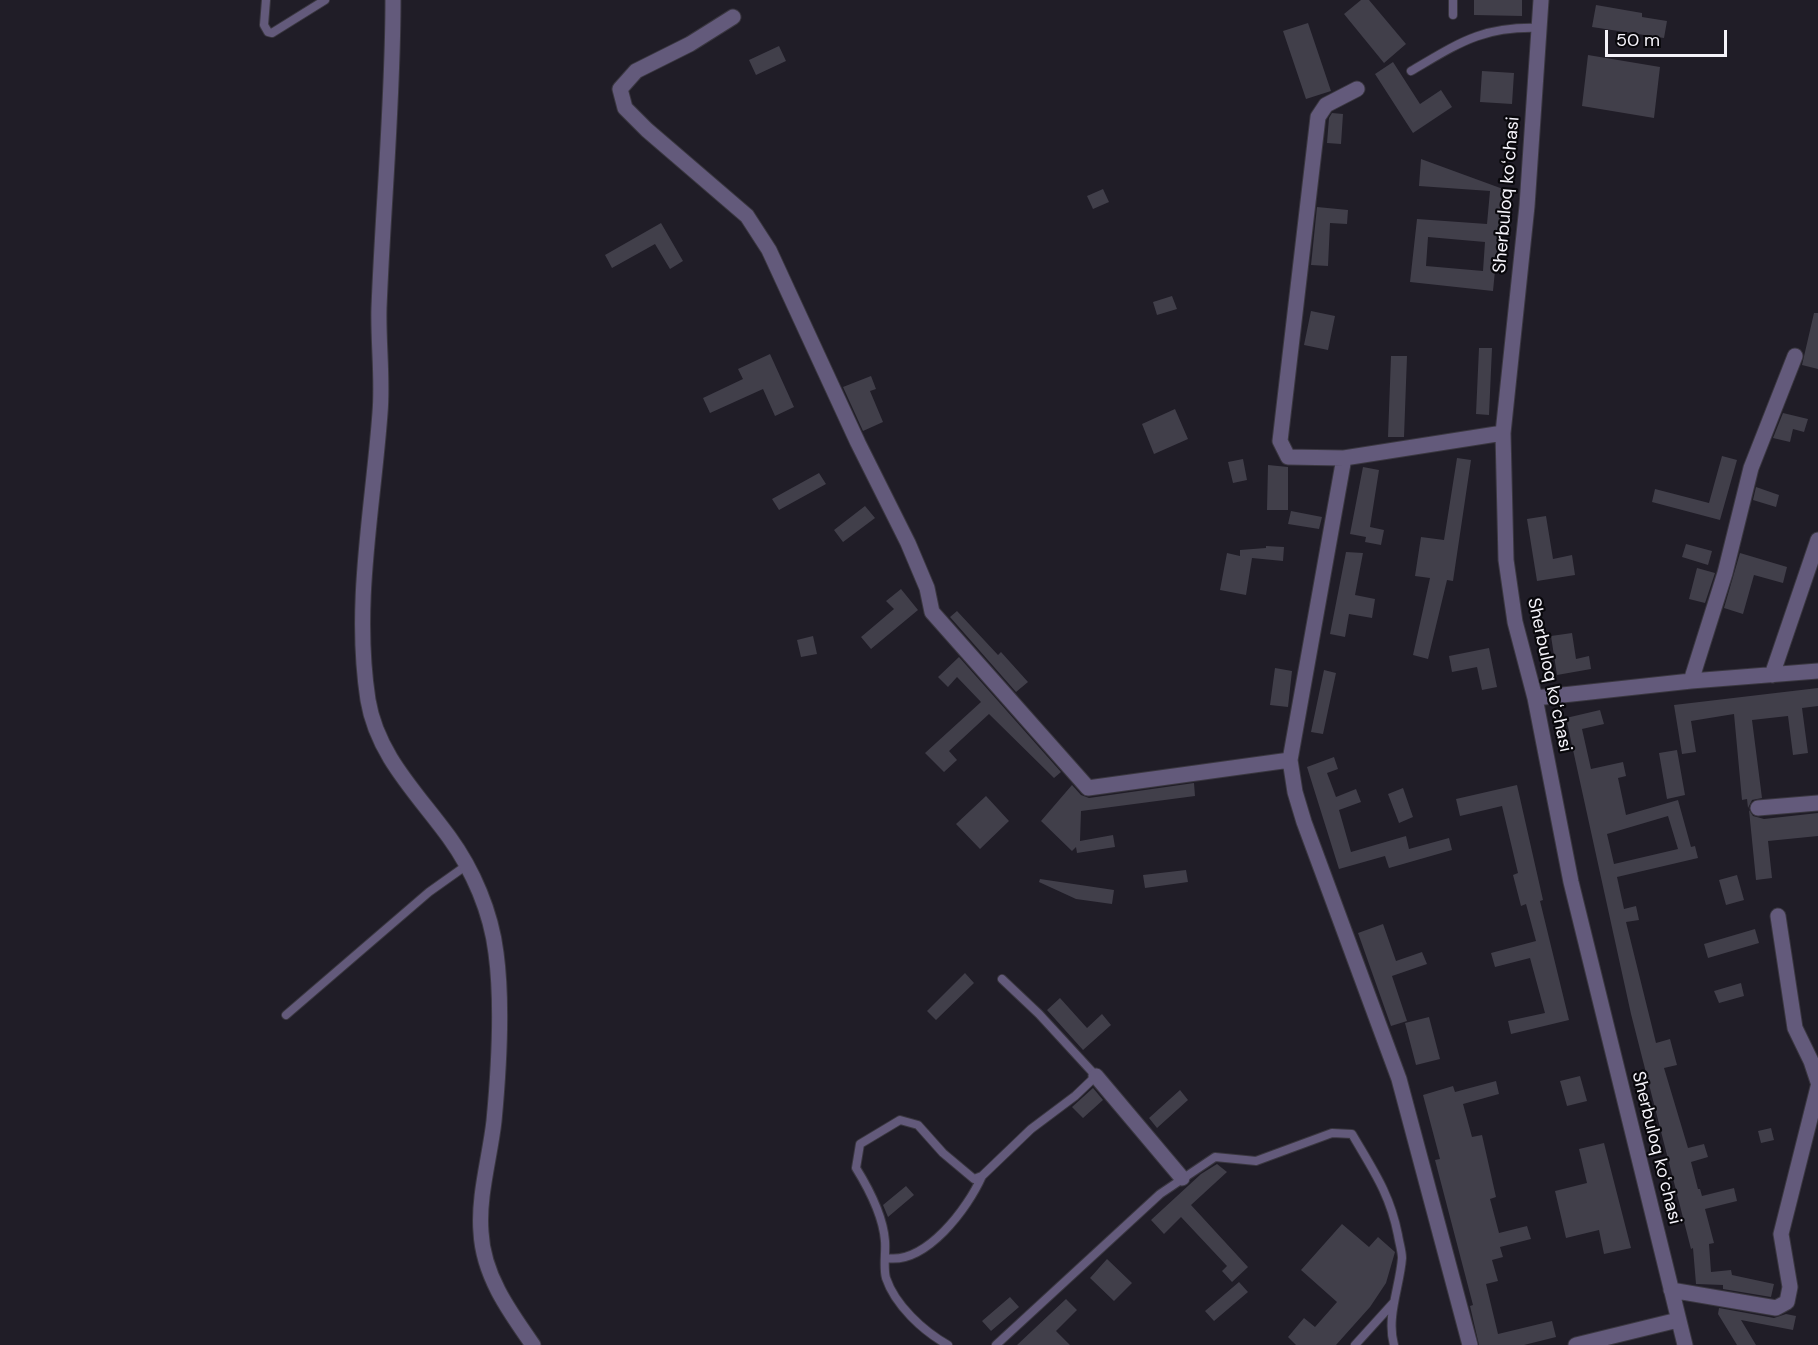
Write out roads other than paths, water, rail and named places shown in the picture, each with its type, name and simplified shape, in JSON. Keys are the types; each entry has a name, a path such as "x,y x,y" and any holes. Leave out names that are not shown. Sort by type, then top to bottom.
{"street":[{"path":"393,0 390,134 379,308 381,397 361,609 361,638 368,703 379,738 408,787 448,836 467,865 489,923 499,978 494,1120 480,1232 498,1293 533,1345"},
{"name":"Sherbuloq koʻchasi","path":"1542,0 1527,207 1503,433 1506,561 1515,622 1535,698 1571,882 1685,1345"},
{"path":"733,17 690,44 636,71 620,89 625,108 647,130 747,216 764,241 858,443 908,543 927,588 932,612 1088,788 1290,760"},
{"path":"1358,89 1326,105 1318,117 1280,441 1288,457 1344,458 1503,433"},
{"path":"1691,681 1725,573 1751,468 1795,356"},
{"path":"1344,458 1290,760 1295,792 1304,822 1399,1079 1470,1345"},
{"path":"1772,675 1818,540"},
{"path":"1535,698 1691,681 1818,671"},
{"path":"1758,808 1818,803"},
{"path":"1778,916 1795,1028 1818,1082"},
{"path":"1096,1076 1182,1178"},
{"path":"1671,1290 1776,1308 1787,1302 1790,1287 1781,1234 1815,1116 1818,1088"},
{"path":"1576,1345 1678,1320"}],"lane":[{"path":"266,0 264,25 268,32 272,33 325,0"},
{"path":"1453,0 1453,15"},
{"path":"1411,71 1466,39 1508,27 1540,28"},
{"path":"286,1015 429,892 467,865"},
{"path":"886,1258 898,1260 918,1252 946,1229 973,1197 982,1176 1031,1129 1076,1096 1096,1076 1039,1014 1002,979"},
{"path":"948,1345 929,1333 895,1298 885,1276 885,1237 870,1191 856,1168 860,1144 900,1120 918,1125 943,1153 974,1179 982,1176"},
{"path":"996,1345 1160,1194 1215,1157 1256,1161 1332,1133 1352,1134 1386,1190 1394,1214 1402,1256 1394,1302 1392,1338 1394,1345"},
{"path":"1355,1345 1394,1302"}]}
